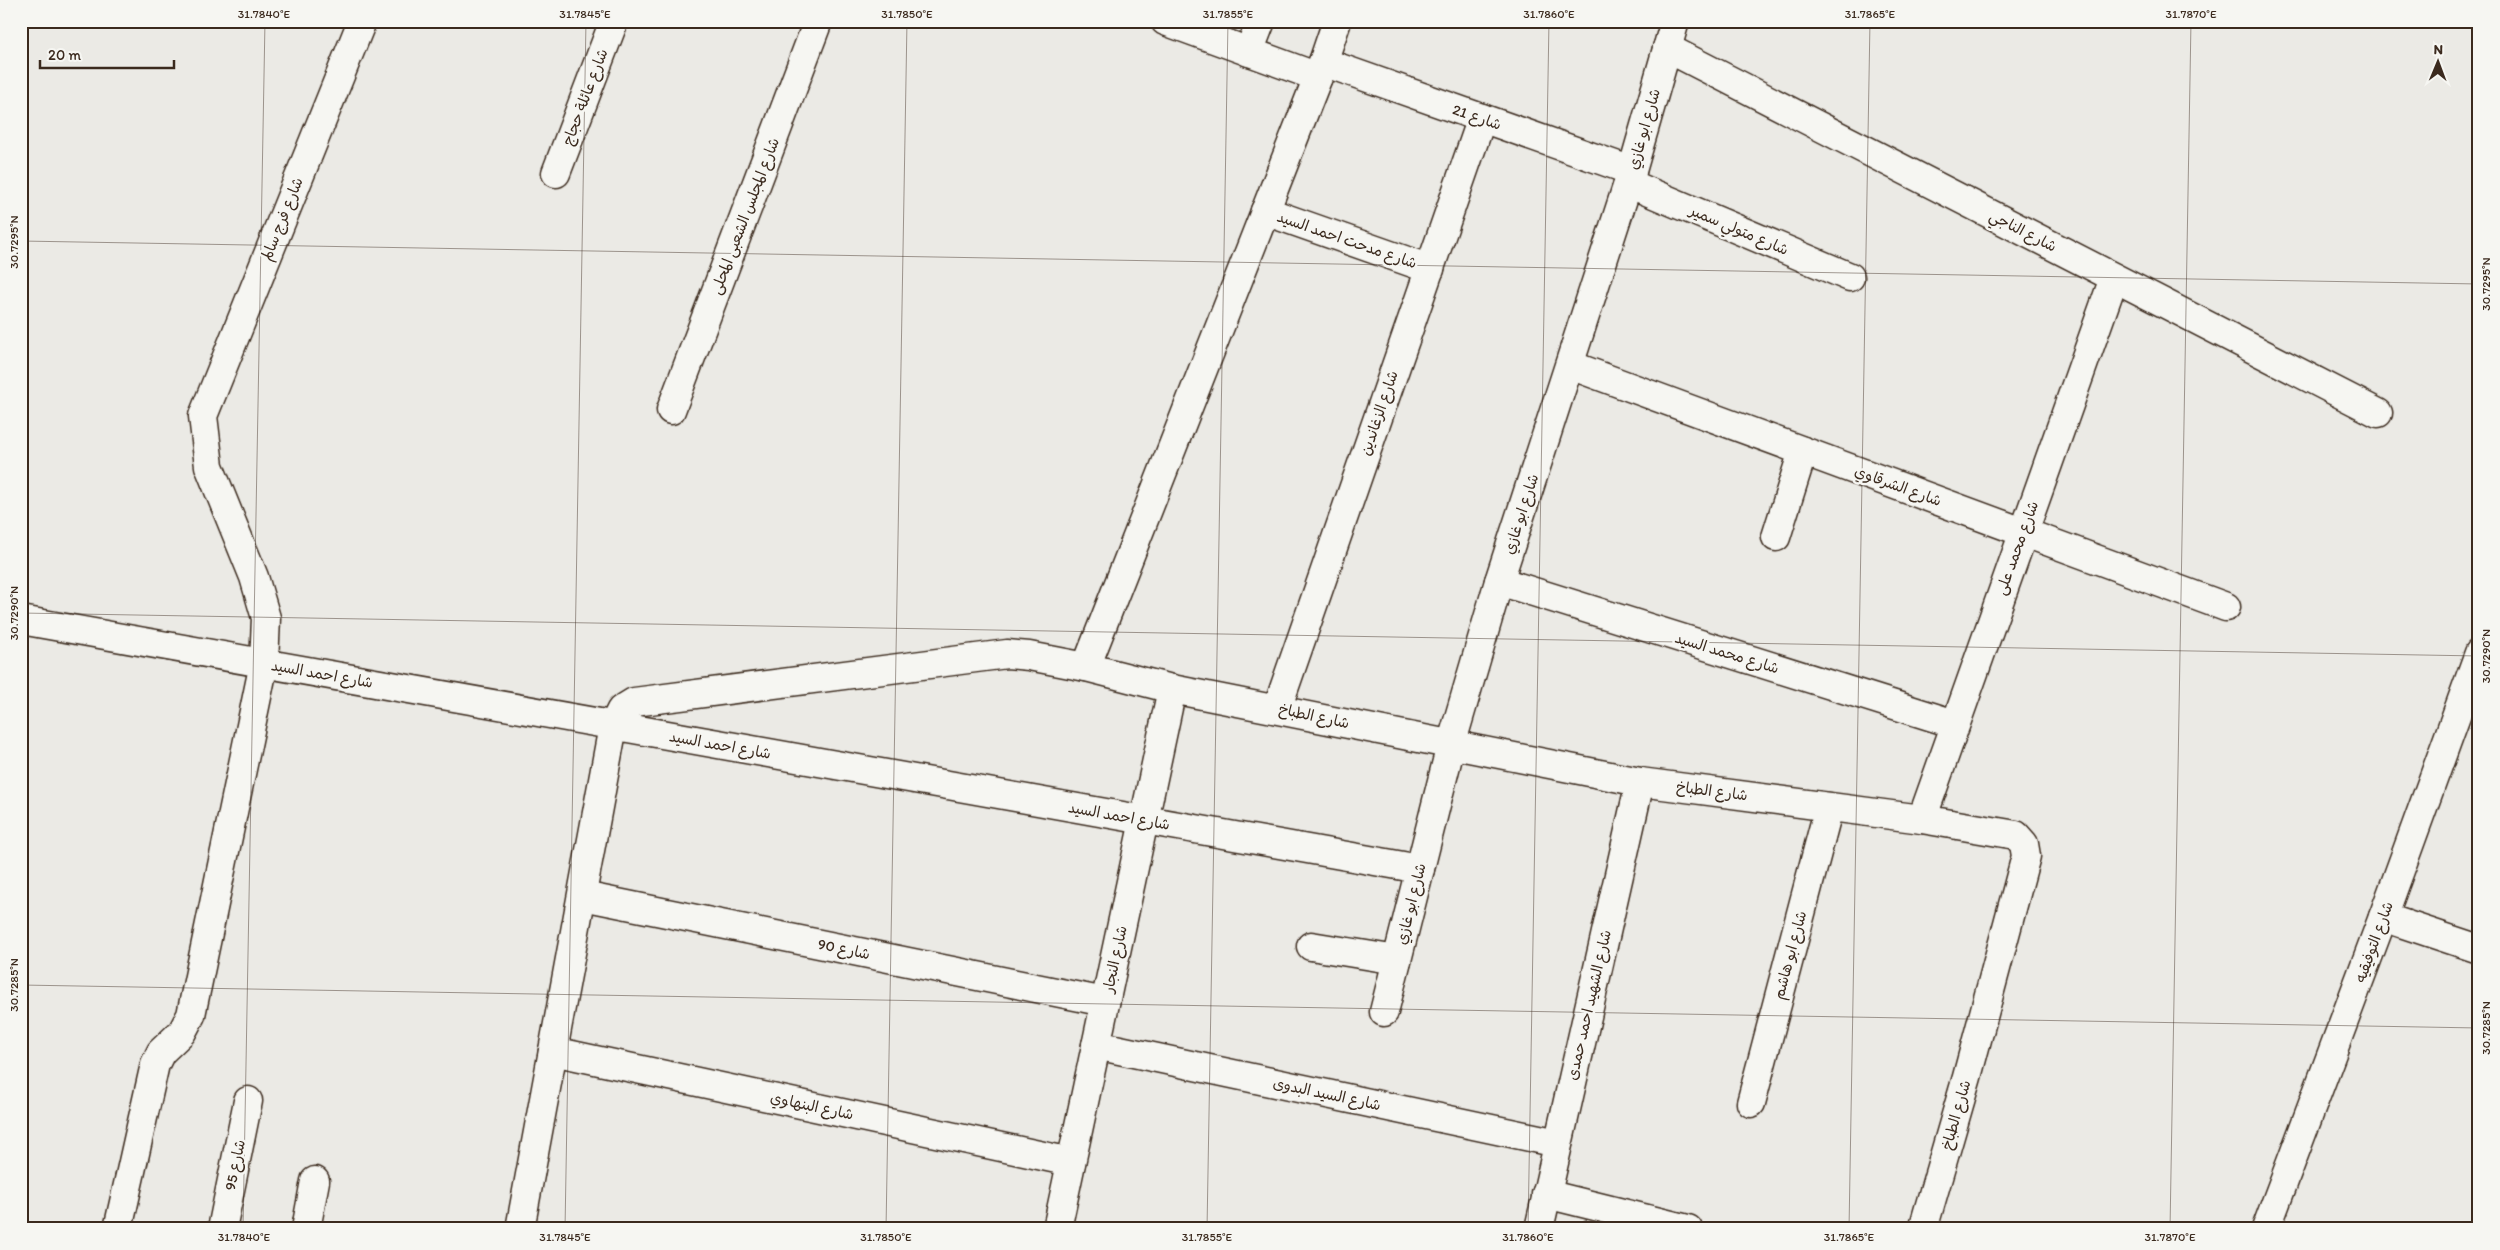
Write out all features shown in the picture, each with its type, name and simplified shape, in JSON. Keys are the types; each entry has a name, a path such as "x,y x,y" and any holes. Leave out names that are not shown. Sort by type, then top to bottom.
{"street":[{"name":"شارع فرج سالم","path":"264,663 266,618 254,577 209,466 203,416 362,21"},
{"name":"شارع عائلة حجاج","path":"556,173 614,21"},
{"name":"شارع المجلس الشعبى المحلى","path":"671,410 818,21"},
{"name":"شارع 21","path":"1165,21 1249,52 1320,69 1482,118 1630,177"},
{"path":"1249,52 1261,21"},
{"path":"1086,667 1265,211 1337,21"},
{"name":"شارع ابو غازي","path":"1384,1012 1451,745 1499,581 1630,177 1675,21"},
{"name":"شارع الناجي","path":"1667,48 2378,413"},
{"name":"شارع الزغاندين","path":"1277,709 1482,118"},
{"name":"شارع متولي سمير","path":"1630,177 1850,277"},
{"name":"شارع مدحت احمد السيد","path":"1265,211 1430,269"},
{"name":"شارع محمد على","path":"1922,819 2114,278"},
{"name":"شارع الشرقاوي","path":"1570,365 2226,607"},
{"path":"1776,537 1803,451"},
{"name":"شارع محمد السيد","path":"1499,581 1955,724"},
{"name":"شارع احمد السيد","path":"21,620 1420,870"},
{"name":"شارع التوفيقيه","path":"2266,1229 2383,918 2479,653"},
{"name":"شارع الطباخ","path":"613,726 621,710 634,702 1007,654 1029,656 1086,667 1172,689 1640,782 1922,819 2010,833 2021,839 2026,850 1967,1077 1923,1229"},
{"path":"118,1229 155,1064 161,1052 182,1032 191,1015 264,663"},
{"name":"شارع النجار","path":"1057,1229 1172,689"},
{"path":"520,1229 613,726"},
{"name":"شارع الشهيد احمد حمدى","path":"1539,1229 1640,782"},
{"name":"شارع ابو هاشم","path":"1751,1103 1829,807"},
{"name":"شارع 90","path":"583,896 1105,1002"},
{"path":"2383,918 2479,949"},
{"path":"1311,946 1397,960"},
{"name":"شارع السيد البدوى","path":"1096,1045 1558,1143"},
{"name":"شارع البنهاوي","path":"554,1051 1071,1162"},
{"name":"شارع 95","path":"222,1229 248,1101"},
{"path":"306,1229 315,1181"},
{"path":"1546,1194 1688,1229"}]}
